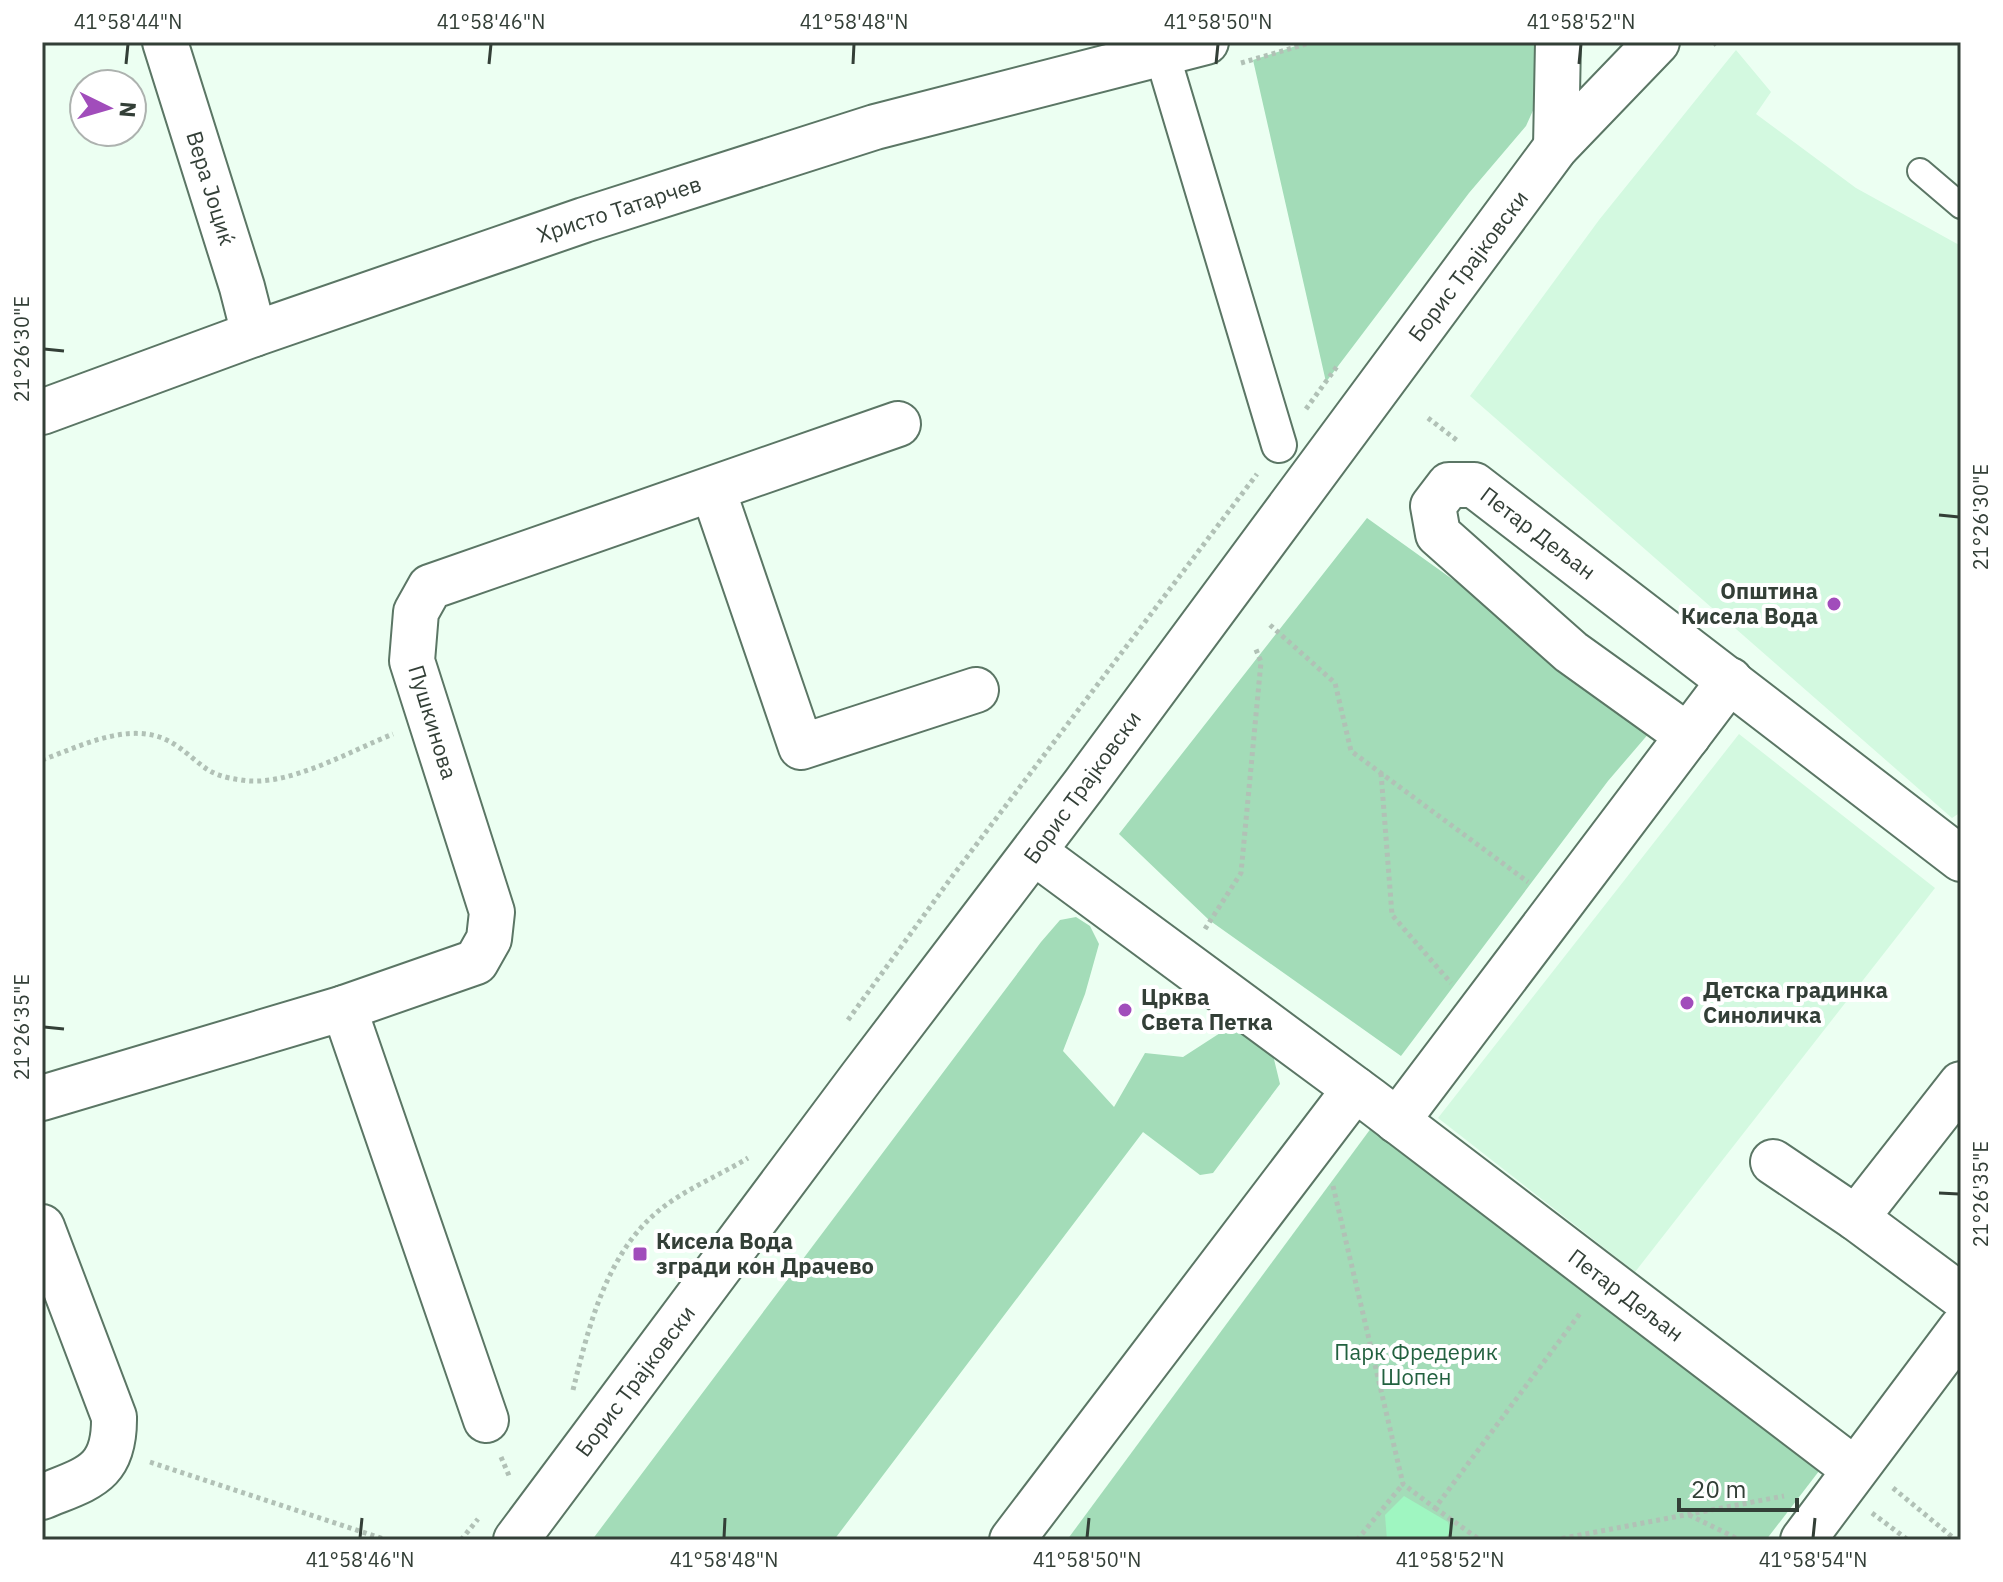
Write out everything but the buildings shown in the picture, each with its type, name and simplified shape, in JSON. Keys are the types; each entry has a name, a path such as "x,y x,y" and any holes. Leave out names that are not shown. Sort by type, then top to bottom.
{"street":[{"name":"Вера Јоциќ","path":"165,42 254,334"},
{"path":"1556,147 1558,42"},
{"name":"Борис Трајковски","path":"516,1540 851,1090 1034,852 1556,147 1657,42"},
{"name":"Христо Татарчев","path":"42,412 254,334 584,220 875,127 1193,45"},
{"path":"1193,45 1279,445"},
{"name":"Пушкинова","path":"42,1098 344,1008 476,962 489,939 492,912 412,661 416,612 430,587 898,424"},
{"name":"Петар Дељан","path":"1688,736 1571,652 1438,534 1433,506 1449,485 1474,485 1961,859"},
{"path":"713,490 801,747 976,690"},
{"path":"1397,1121 1730,680"},
{"name":"Петар Дељан","path":"1034,852 1355,1089 1854,1469"},
{"path":"344,1008 486,1420"},
{"path":"1856,1218 1960,1087"},
{"path":"1012,1540 1355,1089"},
{"path":"1773,1162 1856,1218 1961,1296"},
{"path":"42,1227 114,1417 111,1449 95,1474 42,1497"},
{"path":"1803,1540 1961,1329"}],"lane":[{"path":"1920,171 1961,206"}],"path":[{"path":"840,1031 1345,356"},
{"path":"1270,625 1335,683 1351,751 1531,884"},
{"path":"42,760 113,735 143,732 176,745 209,773 244,781 288,777 431,718"},
{"path":"1381,773 1392,915 1455,987"},
{"path":"572,1394 602,1295 616,1262 634,1236 662,1208 748,1158 757,1145"},
{"path":"1332,1181 1403,1484 1480,1540"},
{"path":"1435,1508 1606,1279"},
{"path":"111,1449 387,1540"},
{"path":"510,1479 520,1467"},
{"path":"1357,1540 1403,1484"},
{"path":"1554,1540 1788,1495"},
{"path":"1688,1514 1740,1540"},
{"path":"461,1540 481,1515"}],"shaded area":[{"name":"Општина Кисела Вода","path":"1736,50 1771,92 1756,114 1856,188 1961,246 1961,812 1952,818 1470,396 1599,220"},
{"name":"Детска градинка Синоличка","path":"1739,734 1935,888 1635,1272 1438,1118"},
{"path":"1404,1496 1448,1522 1451,1532 1443,1540 1387,1540 1385,1515"}],"green space":[{"path":"1308,42 1538,42 1535,106 1526,126 1469,193 1326,382 1253,60"},
{"path":"1367,518 1656,725 1608,781 1401,1056 1209,920 1119,834"},
{"path":"1076,917 1090,926 1099,944 1085,994 1063,1051 1114,1107 1145,1053 1183,1057 1234,1024 1272,1051 1280,1084 1213,1173 1200,1175 1143,1132 834,1540 592,1540 1041,942 1060,920"},
{"name":"Парк Фредерик Шопен","path":"1380,1116 1829,1458 1766,1540 1067,1540"}],"place":[{"name":"Општина Кисела Вода","path":"1834,604"},
{"name":"Детска градинка Синоличка","path":"1687,1003"},
{"name":"Црква Света Петка","path":"1125,1010"},
{"name":"Кисела Вода згради кон Драчево","path":"640,1254"}]}
